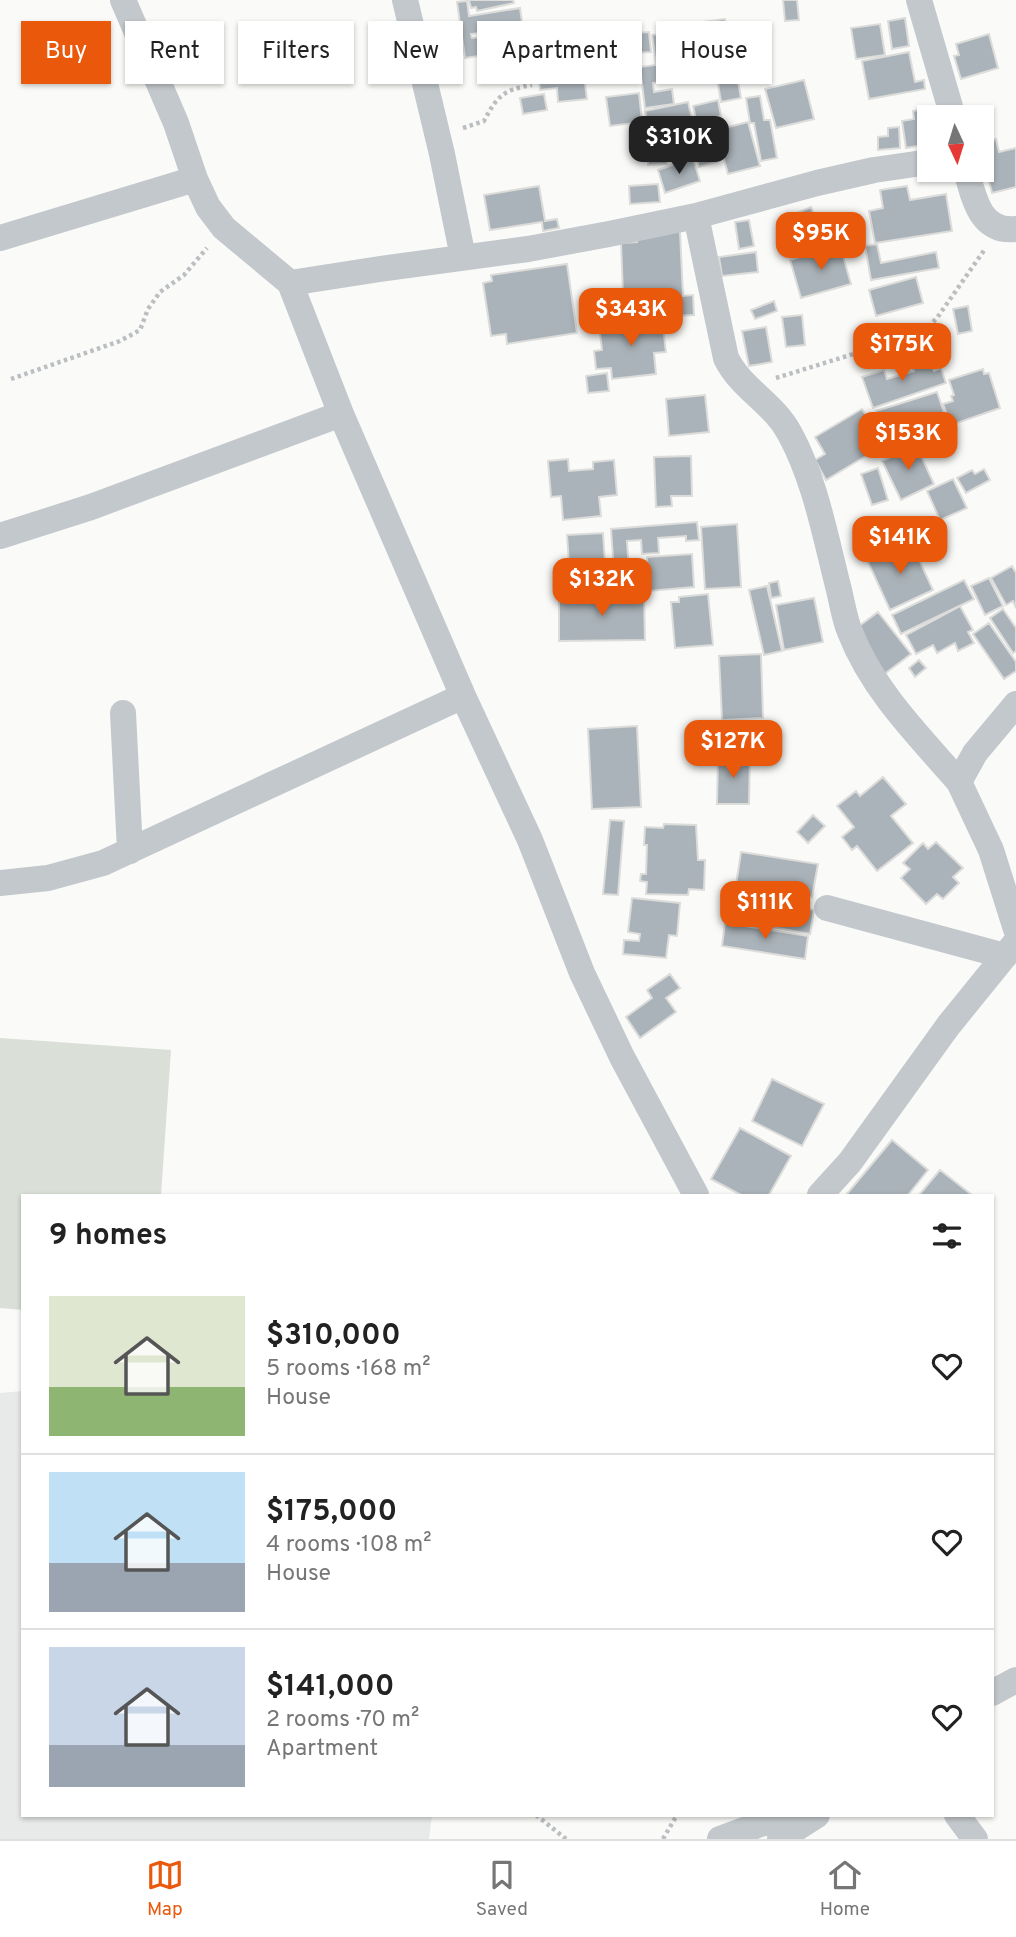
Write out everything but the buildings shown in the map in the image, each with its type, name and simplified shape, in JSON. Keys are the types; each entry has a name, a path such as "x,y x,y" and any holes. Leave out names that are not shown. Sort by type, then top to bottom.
{"street":[{"path":"123,0 176,123 195,179 208,207 223,228 290,283 341,414 463,696 530,840 582,973 622,1057 695,1194"},
{"path":"405,0 438,134 463,257"},
{"path":"919,0 950,105"},
{"path":"290,283 528,249 696,216 817,183 917,164"},
{"path":"0,237 195,179"},
{"path":"969,182 974,198 989,224 1009,230"},
{"path":"696,216 726,358 733,374 778,413 791,435 805,468 849,630 859,652 901,716 959,782 991,850 1016,929"},
{"path":"0,536 91,507 341,414"},
{"path":"0,883 48,878 78,871 130,851 463,696"},
{"path":"959,782 975,753 1016,704"},
{"path":"123,713 130,851"},
{"path":"821,1194 850,1162 948,1026 1010,949 827,908"},
{"path":"994,1692 1016,1680"},
{"path":"720,1839 775,1817"},
{"path":"780,1839 814,1817"},
{"path":"958,1817 975,1839"}],"path":[{"path":"438,134 484,121 493,102 500,96 518,87 532,85"},
{"path":"11,379 120,341 140,330 148,309 160,292 194,264 223,228"},
{"path":"745,386 797,373 925,330 937,318 980,255 1009,230"},
{"path":"538,1817 566,1839"},
{"path":"663,1839 676,1817"}],"shaded area":[{"path":"0,1038 171,1050 161,1194 21,1194 21,1310 0,1308"},
{"path":"21,1391 21,1817 432,1817 429,1839 0,1839 0,1393"}]}
